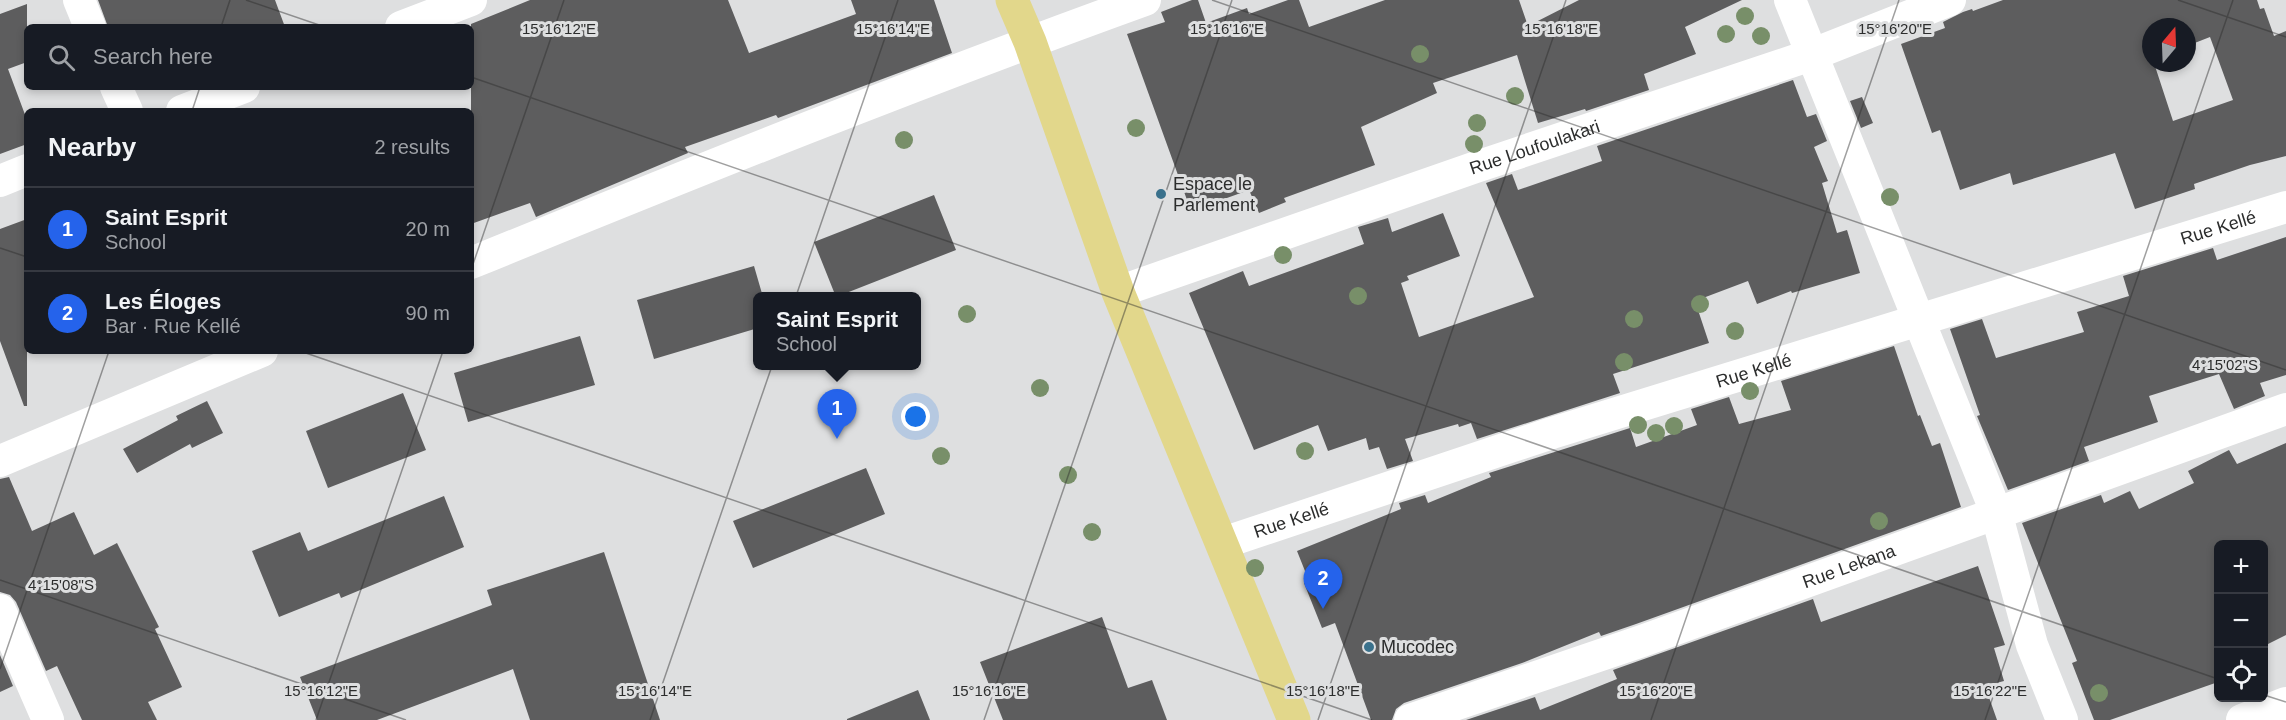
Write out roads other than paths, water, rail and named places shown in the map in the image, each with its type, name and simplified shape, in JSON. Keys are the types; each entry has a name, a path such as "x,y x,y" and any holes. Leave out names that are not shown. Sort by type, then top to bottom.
{"main road":[{"path":"1012,0 1030,42 1118,292 1294,720"}],"street":[{"path":"79,0 89,24"},
{"path":"409,24 471,0"},
{"path":"474,263 628,199 1030,42 1145,0"},
{"path":"1790,0 1996,512 2032,645 2062,720"},
{"name":"Rue Loufoulakari","path":"1118,292 1476,167 1811,55 1950,0"},
{"path":"117,90 126,108"},
{"path":"190,108 236,90"},
{"path":"0,181 24,171"},
{"name":"Rue Kellé","path":"1223,543 1552,433 2286,207"},
{"path":"0,461 255,354"},
{"name":"Rue Lekana","path":"1410,720 1642,641 2286,409"},
{"path":"0,610 48,720"},
{"path":"2242,720 2286,703"}],"place":[{"name":"Espace le Parlement","path":"1161,194"},
{"name":"Saint Esprit","path":"837,439"},
{"name":"Les Éloges","path":"1323,609"},
{"name":"Mucodec","path":"1369,647"}]}
